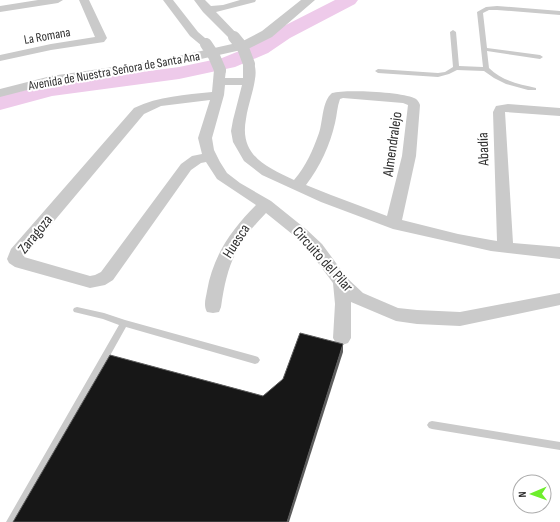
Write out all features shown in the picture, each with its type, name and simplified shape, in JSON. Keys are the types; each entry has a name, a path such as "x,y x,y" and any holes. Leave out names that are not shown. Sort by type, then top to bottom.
{"street":[{"path":"0,10 58,0"},
{"name":"La Romana","path":"0,58 51,47 99,41 101,38 84,0"},
{"path":"168,0 194,34 206,44 214,56 219,82 248,82"},
{"path":"199,0 207,10 228,20 234,37 243,48 250,71 243,100 238,135 244,152 252,161 267,172 333,203 393,224 504,247 560,253"},
{"path":"207,10 224,8 251,0"},
{"path":"228,20 247,6 251,0"},
{"name":"Avenida de Nuestra Señora de Santa Ana","path":"0,93 51,80 161,64 245,45 267,34 309,0"},
{"name":"Circuito del Pilar","path":"219,82 205,138 210,157 222,176 235,186 266,204 302,234 316,248 341,282 357,297 396,314 417,317 460,319 560,299"},
{"name":"Zaragoza","path":"210,157 197,160 186,167 107,276 99,281 90,282 21,264 16,259 17,253 139,111 153,104 219,82"},
{"name":"Almendralejo","path":"297,186 306,176 320,150 328,123 333,98 336,95 374,96 411,101 414,105 409,156 393,224"},
{"name":"Abadía","path":"504,247 499,112 501,109 508,108 560,112"},
{"name":"Huesca","path":"213,307 215,288 227,249 238,233 266,204"},
{"path":"341,282 343,304 342,338"}],"lane":[{"path":"486,69 480,12 497,8 560,13"},
{"path":"453,32 456,68"},
{"path":"483,49 540,57"},
{"path":"378,71 438,75 447,73 456,68 486,69 501,80 522,87 534,89"},
{"path":"77,310 104,316 255,360"},
{"path":"11,522 124,322"},
{"path":"432,425 560,446"}],"building":[{"path":"300,333 343,344 287,522 13,522 110,355 263,396 283,379"}],"waterway":[{"path":"0,103 51,90 179,73 228,63 261,49 283,34 349,0"}]}
